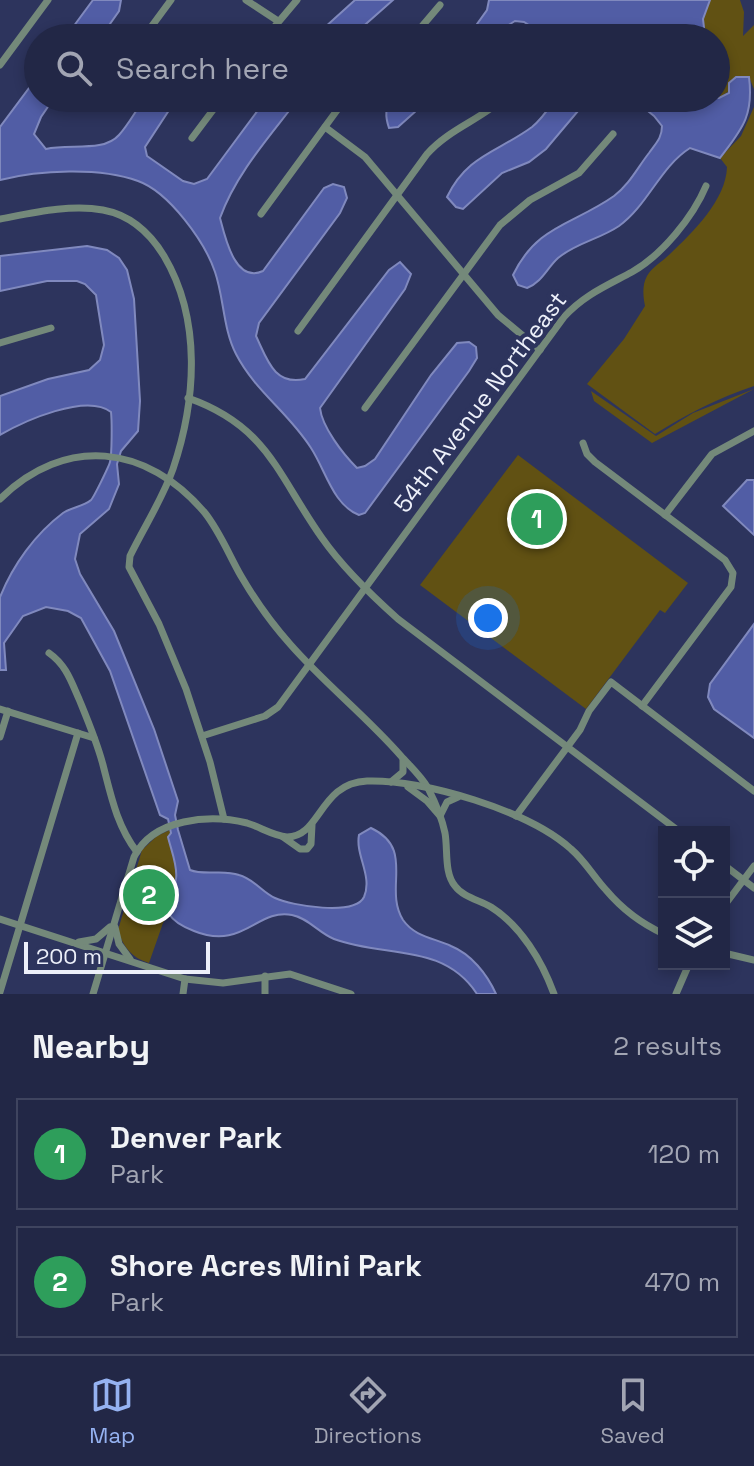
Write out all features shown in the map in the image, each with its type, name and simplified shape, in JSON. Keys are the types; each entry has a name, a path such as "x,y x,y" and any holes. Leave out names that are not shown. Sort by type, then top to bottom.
{"street":[{"path":"30,24 48,0"},
{"path":"153,24 171,0"},
{"path":"246,0 278,21"},
{"path":"276,24 297,0"},
{"path":"424,24 440,5"},
{"path":"0,65 24,32"},
{"path":"192,138 212,112"},
{"path":"261,214 336,112"},
{"path":"298,331 437,143 487,112"},
{"path":"325,127 365,157 498,315 540,350"},
{"path":"365,408 489,237 530,200 579,173 613,134"},
{"name":"54th Avenue Northeast","path":"202,736 270,714 365,590 564,317 584,297 632,272 657,254 701,198 706,186"},
{"path":"0,219 52,210 95,209 122,216 140,227 159,247 172,270 187,313 191,344 188,398 182,436 169,481 130,556 129,567 174,658 202,736 224,819"},
{"path":"0,343 51,328"},
{"path":"188,398 227,415 264,447 322,539 365,590 398,619 672,826"},
{"path":"665,515 712,454 754,431"},
{"path":"583,443 587,454 595,462 729,564 733,573 731,587 642,706"},
{"path":"0,499 31,472 64,460 105,455 124,459 169,481 195,503 212,522 257,601 280,633 360,712 428,788 446,837 453,884 464,894 494,909 513,926 541,965 554,994"},
{"path":"49,653 66,669 94,738 113,805 128,840 137,852"},
{"path":"516,816 611,682 754,791"},
{"path":"0,737 4,710 94,738"},
{"path":"0,992 78,733"},
{"path":"391,782 403,772 403,759"},
{"path":"283,836 300,834 312,825 326,801 345,786 368,781 428,788 516,816 559,839 580,857 625,909 658,930"},
{"path":"404,784 427,801 440,816"},
{"path":"440,816 447,802 461,797"},
{"path":"93,994 137,852 153,834 181,823 224,819 251,824 283,836 300,849 307,849 311,844 312,825"},
{"path":"730,898 754,866"},
{"path":"730,870 754,888"},
{"path":"0,919 185,979 223,983 290,974 350,994"},
{"path":"76,942 96,939 114,923"},
{"path":"114,923 119,944 131,960"},
{"path":"730,954 754,960"},
{"path":"676,994 686,970"},
{"path":"265,976 265,994"},
{"path":"183,994 185,979"}],"shaded area":[{"path":"710,0 740,0 744,12 743,36 754,25 754,89 749,77 730,90 730,24 704,24"},
{"path":"754,107 754,386 703,407 655,434 587,384 624,339 645,306 643,294 649,273 688,236 715,203 727,167 720,158 741,136"},
{"path":"754,389 652,443 594,401 591,391 656,436 693,413"},
{"path":"518,455 688,583 665,613 660,610 586,709 420,585"},
{"path":"170,830 176,878 169,898 169,914 149,963 129,951 118,930 142,850 157,836"}],"water":[{"path":"93,0 121,0 119,11 110,24 75,24"},
{"path":"355,0 393,0 366,24 328,24"},
{"path":"489,0 710,0 704,24 527,24 515,21 510,24 477,24 487,10"},
{"path":"736,77 749,77 750,103 740,131 720,158 690,148 670,165 638,208 619,226 565,253 527,288 518,285 513,275 533,246 557,228 614,196 629,181 661,134 662,126 649,112 730,112 730,82"},
{"path":"24,95 24,112 44,112 34,134 46,149 104,144 119,135 136,112 168,112 145,147 147,156 183,181 194,184 207,179 257,112 288,112 235,185 220,218 228,247 238,265 253,273 263,271 324,188 333,184 344,187 347,198 340,213 259,323 256,336 273,369 286,378 305,379 389,270 400,262 411,274 405,289 320,408 329,432 357,468 375,459 431,375 457,343 469,342 476,347 477,358 469,371 365,513 359,515 343,504 302,435 244,367 228,334 218,282 210,260 173,207 138,181 106,174 51,172 0,180 0,127"},
{"path":"386,112 415,112 398,127 389,128"},
{"path":"546,112 577,112 546,149 529,162 502,173 463,209 456,207 447,197 464,172 532,127"},
{"path":"87,246 107,250 119,258 127,270 134,299 140,401 138,431 121,451 117,464 119,484 109,509 80,534 75,559 80,574 114,631 154,729 178,801 175,815 190,870 239,875 275,898 295,904 322,908 349,906 364,897 366,881 358,843 359,835 371,828 384,837 396,858 396,895 403,920 419,934 451,946 472,959 496,994 477,994 463,977 430,959 334,939 292,915 269,917 225,936 211,936 180,924 168,910 176,874 168,837 171,833 168,819 160,815 110,671 81,618 68,611 46,607 23,616 4,643 6,670 0,670 0,597 5,585 43,530 63,513 93,498 110,462 112,430 111,412 86,406 55,411 0,435 0,396 48,379 89,370 100,360 104,345 96,295 85,284 47,281 0,291 0,256"},
{"path":"747,480 754,480 754,535 723,506"},
{"path":"754,624 754,738 714,709 708,697 710,684"}],"place":[{"name":"Denver Park","path":"537,519"},
{"name":"Shore Acres Mini Park","path":"149,895"}]}
